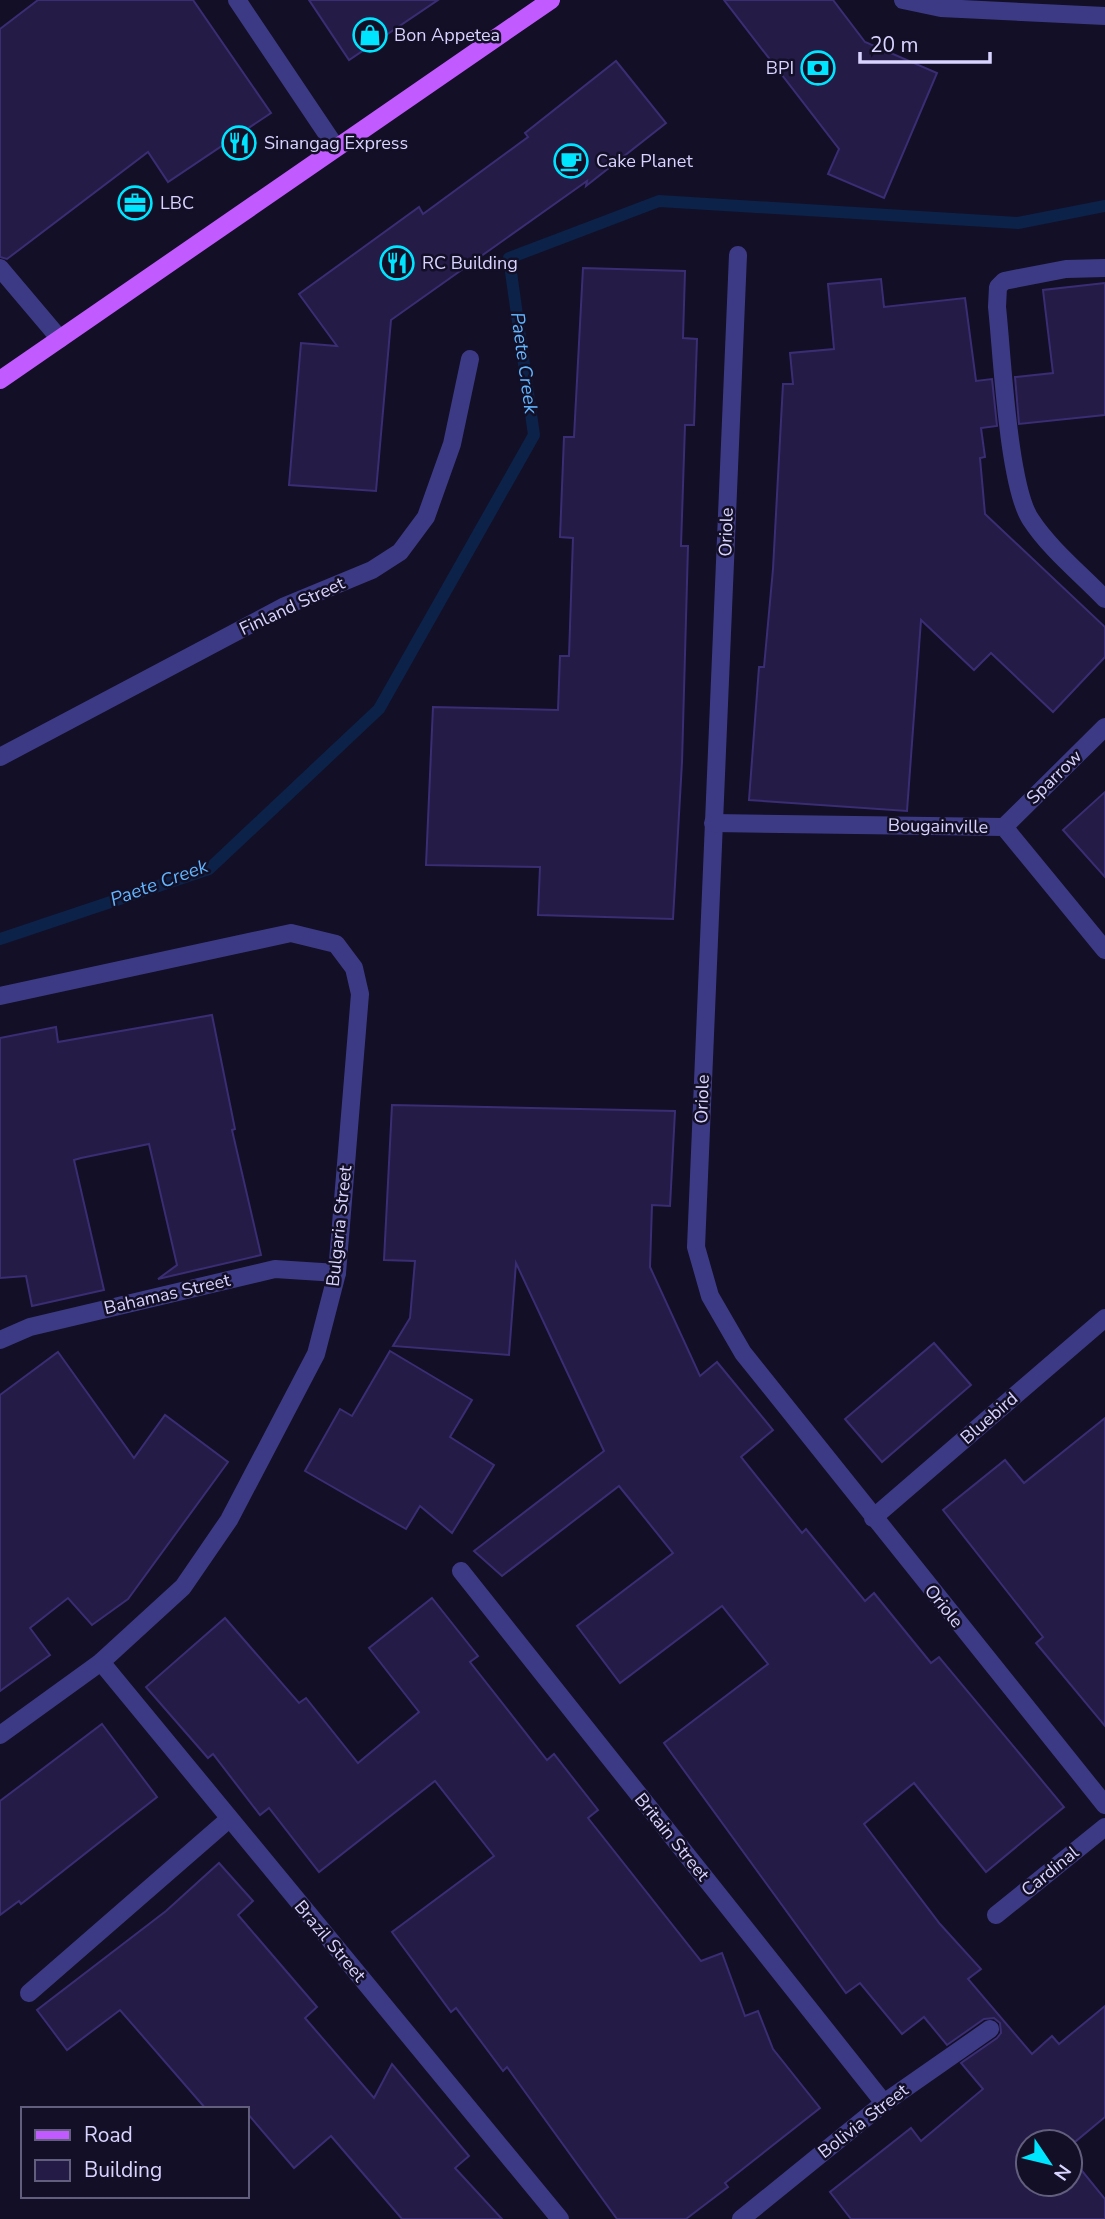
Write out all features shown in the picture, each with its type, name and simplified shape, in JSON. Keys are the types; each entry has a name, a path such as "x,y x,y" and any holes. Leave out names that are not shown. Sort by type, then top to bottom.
{"main road":[{"path":"0,380 335,146 551,0"}],"street":[{"path":"237,0 335,146"},
{"path":"903,0 941,8 1105,16"},
{"name":"Oriole","path":"738,255 696,1247 709,1296 743,1353 1105,1805"},
{"path":"0,268 60,339"},
{"path":"1105,268 1066,270 1004,281 998,287 998,307 1010,427 1024,507 1039,530 1105,599"},
{"name":"Finland Street","path":"0,757 285,606 372,570 400,552 426,517 452,444 470,359"},
{"name":"Sparrow","path":"1004,827 1105,727"},
{"name":"Bougainville","path":"713,823 1004,827 1105,950"},
{"name":"Bulgaria Street","path":"0,996 291,933 336,944 354,968 360,994 337,1273 316,1354 229,1520 183,1587 100,1662 0,1735"},
{"name":"Bahamas Street","path":"0,1340 30,1326 275,1269 337,1273"},
{"name":"Bluebird","path":"873,1518 1105,1318"},
{"name":"Britain Street","path":"461,1571 884,2103"},
{"name":"Brazil Street","path":"100,1662 560,2219"},
{"path":"29,1993 229,1819"},
{"name":"Cardinal","path":"996,1915 1105,1827"},
{"name":"Bolivia Street","path":"741,2219 884,2103 990,2029"}],"building":[{"path":"38,0 193,0 271,113 168,182 148,152 7,259 0,257 0,29"},
{"path":"309,0 438,0 349,60"},
{"path":"724,0 833,0 865,42 937,73 884,198 828,174 839,149"},
{"path":"616,61 666,123 586,186 587,181 391,320 376,491 289,485 301,343 337,346 299,294 419,207 423,214 528,137 525,133"},
{"path":"583,268 685,271 683,338 697,339 694,425 685,425 681,546 688,546 682,762 673,919 538,915 540,867 426,865 433,707 558,710 560,656 569,656 573,538 560,537 564,437 574,437"},
{"path":"881,279 884,307 965,298 976,381 992,379 997,426 981,428 985,457 980,458 985,514 1105,627 1105,657 1053,712 991,653 974,670 921,620 907,811 749,800 759,667 764,667 773,569 783,384 793,384 790,353 834,349 828,284"},
{"path":"1105,283 1105,415 1019,424 1015,377 1053,373 1043,290"},
{"path":"1105,792 1105,877 1063,830"},
{"path":"212,1015 235,1129 232,1130 261,1255 158,1279 177,1265 149,1144 81,1158 74,1160 104,1290 32,1306 26,1276 0,1278 0,1038 56,1027 58,1042"},
{"path":"392,1105 675,1111 670,1206 652,1205 650,1267 700,1376 717,1362 773,1430 741,1457 802,1533 806,1529 865,1601 874,1593 931,1663 939,1657 1064,1807 986,1872 914,1783 864,1824 940,1924 981,1969 968,1979 1032,2054 1052,2036 1059,2044 1105,2006 1105,2117 1084,2134 1084,2128 1014,2128 1014,2198 1084,2198 1084,2173 1105,2199 1105,2219 851,2219 830,2192 911,2128 921,2141 983,2089 961,2063 997,2038 1001,2033 1000,2023 994,2018 984,2019 947,2045 924,2017 902,2034 860,1983 846,1993 664,1743 768,1664 722,1606 620,1683 577,1626 673,1553 619,1486 502,1576 474,1551 604,1451 516,1263 509,1355 393,1346 410,1318 415,1261 384,1260"},
{"path":"934,1343 971,1385 882,1462 845,1419"},
{"path":"390,1351 472,1400 450,1437 494,1465 452,1533 420,1506 406,1529 305,1471 340,1409 352,1416"},
{"path":"58,1352 134,1458 165,1415 228,1462 128,1599 92,1625 68,1598 30,1628 50,1655 0,1691 0,1395"},
{"path":"1105,1418 1105,1726 1036,1643 1043,1637 943,1510 1005,1460 1024,1483"},
{"path":"432,1598 478,1656 470,1662 547,1760 554,1754 598,1810 588,1818 701,1961 722,1953 745,2016 758,2011 773,2049 820,2108 725,2183 728,2187 686,2219 617,2219 507,2067 503,2071 456,2008 451,2012 392,1932 494,1856 435,1781 319,1872 269,1808 260,1815 213,1754 208,1758 146,1687 225,1618 299,1703 306,1698 358,1763 419,1712 369,1648"},
{"path":"102,1724 157,1797 21,1904 19,1901 0,1915 0,1801"},
{"path":"219,1863 253,1901 238,1915 317,2007 305,2018 374,2098 392,2064 469,2156 455,2168 502,2219 402,2219 331,2136 294,2168 248,2114 248,2107 204,2107 120,2010 67,2050 37,2010 166,1911"}],"waterway":[{"name":"Paete Creek","path":"0,939 209,869 379,709 534,435 509,258 659,201 1018,223 1105,206"}],"place":[{"name":"Bon Appetea","path":"370,35"},
{"name":"BPI","path":"818,68"},
{"name":"Sinangag Express","path":"239,143"},
{"name":"Cake Planet","path":"571,161"},
{"name":"LBC","path":"135,203"},
{"name":"RC Building","path":"397,263"}]}
